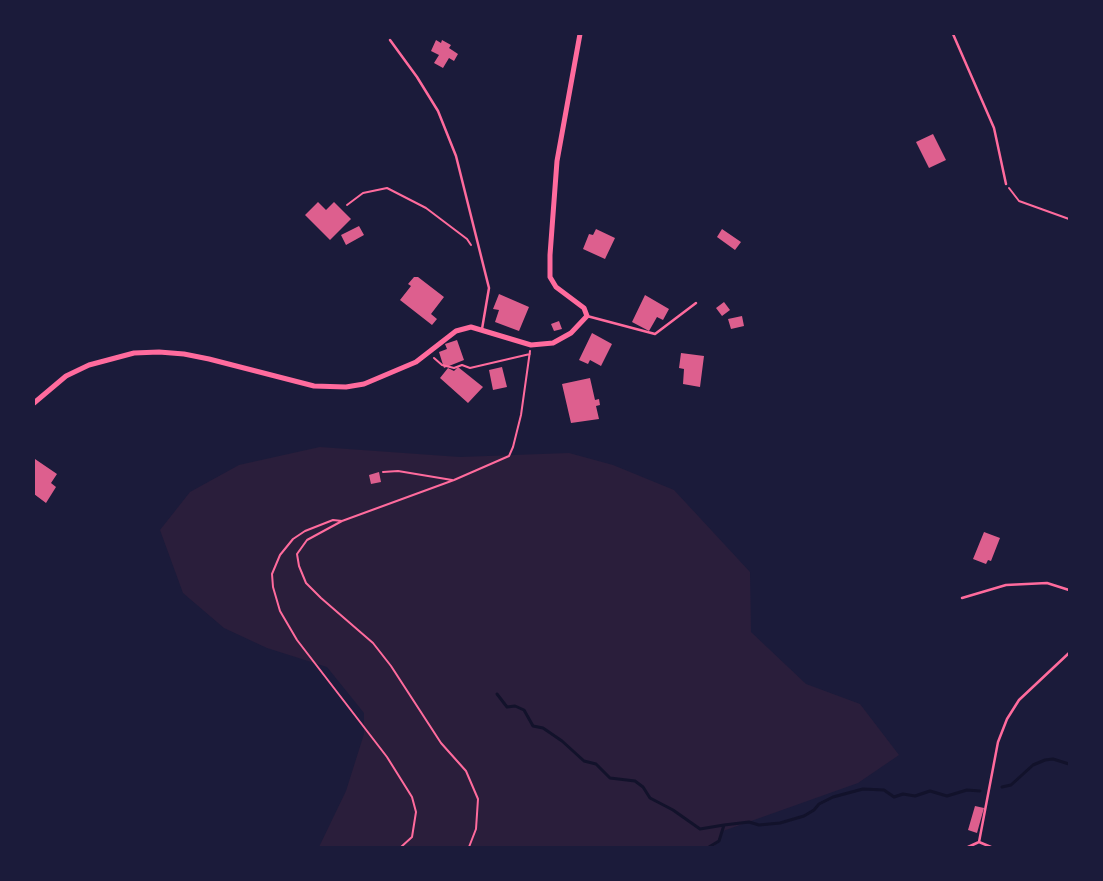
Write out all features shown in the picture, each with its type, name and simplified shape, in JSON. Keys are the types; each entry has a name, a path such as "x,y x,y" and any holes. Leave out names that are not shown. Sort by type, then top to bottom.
{"street":[{"path":"34,403 66,376 89,365 134,353 159,352 209,358 314,386 346,387 364,384 416,362 456,331 471,327 531,345 553,343 571,333 587,316 584,308 556,287 550,277 557,160 580,34"}],"lane":[{"path":"953,34 994,128 1006,184"},
{"path":"390,40 417,77 438,111 456,156 489,288 482,329"},
{"path":"587,316 655,334 696,303"},
{"path":"962,598 1006,585 1047,583 1069,590"},
{"path":"979,842 998,742 1007,720 1019,700 1069,653"},
{"path":"968,847 979,842 991,847"}],"path":[{"path":"1006,184 1020,201 1069,219"},
{"path":"347,205 363,193 387,188 426,208 467,239 472,247"},
{"path":"469,847 476,829 478,799 466,771 441,743 391,666 373,643 306,583 298,566 297,554 307,540 342,520 454,480 509,456 521,415 531,345"},
{"path":"428,353 442,365 454,368 462,365 470,368 530,354"},
{"path":"382,472 398,471 454,480"},
{"path":"342,520 333,520 293,539 278,561 272,574 273,588 280,611 297,640 387,757 412,798 416,812 412,837 401,847"}],"shaded area":[{"path":"320,447 460,457 569,453 613,465 674,490 750,572 751,632 806,684 860,704 899,755 858,783 723,831 714,847 319,847 346,791 364,734 364,713 327,667 267,648 224,628 183,593 160,530 190,492 239,465"}],"building":[{"path":"436,40 441,43 442,40 451,45 449,48 458,54 454,61 449,58 443,68 434,63 439,55 431,51"},
{"path":"933,134 946,160 929,168 916,142"},
{"path":"318,202 326,210 334,202 351,219 330,240 305,215"},
{"path":"359,226 364,235 346,245 341,235"},
{"path":"596,229 615,238 605,259 583,249 589,234 593,235"},
{"path":"722,229 741,242 735,250 717,237"},
{"path":"414,277 418,277 444,297 431,314 437,319 432,325 400,300 411,286 408,284"},
{"path":"499,294 529,307 519,331 495,322 499,310 493,309"},
{"path":"645,295 669,309 663,320 657,317 649,331 632,322"},
{"path":"724,302 730,310 722,316 716,308"},
{"path":"742,316 744,326 731,329 728,319"},
{"path":"559,321 562,329 554,331 551,324"},
{"path":"592,333 612,344 601,366 590,360 588,364 579,360"},
{"path":"457,340 464,360 444,368 439,352 447,349 445,344"},
{"path":"681,353 704,356 700,387 683,384 684,369 679,368"},
{"path":"458,367 483,387 468,403 440,378 448,368 454,371"},
{"path":"502,367 507,387 493,390 489,370"},
{"path":"590,378 595,400 599,399 600,405 596,406 599,419 571,423 562,384"},
{"path":"35,459 57,474 51,483 56,487 46,503 34,494"},
{"path":"379,472 381,482 371,484 369,475"},
{"path":"984,532 1000,538 991,561 988,560 986,564 973,559"},
{"path":"975,806 984,808 977,833 968,830"}],"waterway":[{"path":"497,694 507,707 515,706 524,710 533,726 543,728 562,741 584,761 596,764 610,778 635,781 643,787 650,798 673,810 700,829 724,825"},
{"path":"1002,787 1011,785 1033,765 1045,760 1053,759 1069,764"},
{"path":"709,847 719,841 724,825 749,822 759,825 780,823 804,816 814,810 819,804 833,797 863,789 884,790 894,797 903,794 915,796 930,791 947,796 967,790 980,791"}]}
